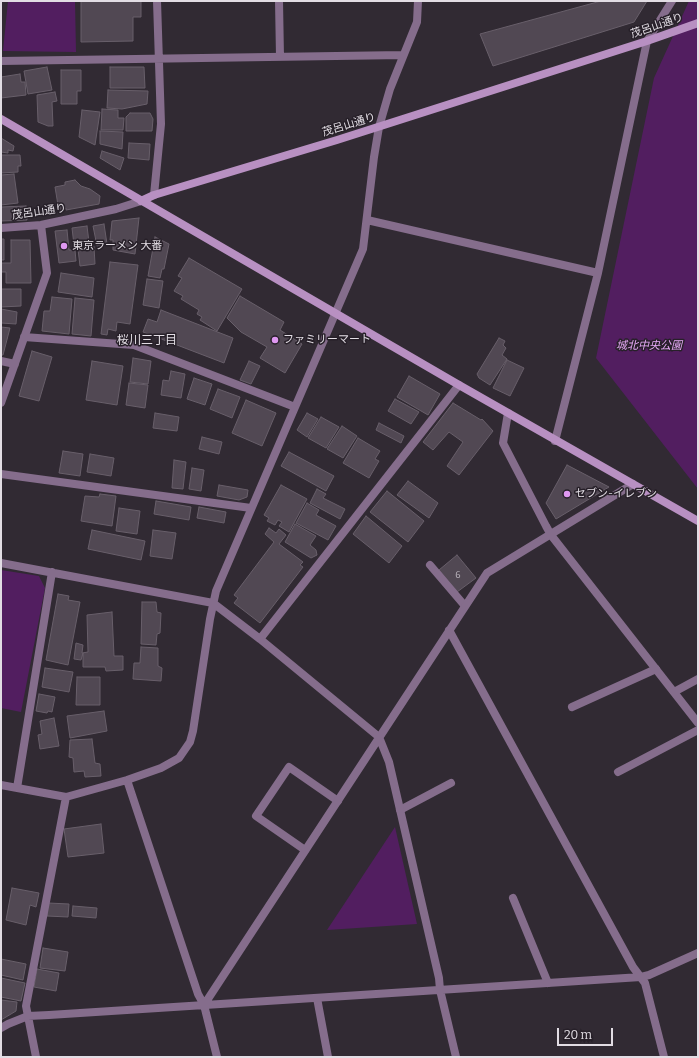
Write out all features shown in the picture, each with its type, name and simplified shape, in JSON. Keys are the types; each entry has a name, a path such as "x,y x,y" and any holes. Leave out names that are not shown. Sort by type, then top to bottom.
{"street":[{"path":"154,195 161,124 157,1"},
{"path":"279,1 280,57"},
{"path":"1,785 66,796 127,780 172,763 179,758 190,742 216,591 362,249 379,127 390,89 417,22 418,1"},
{"path":"556,441 598,273 647,41 672,1"},
{"name":"茂呂山通り","path":"1,228 41,225 116,210 154,195 379,127 647,41 698,23"},
{"path":"1,60 403,55"},
{"path":"1,119 335,314 698,521"},
{"path":"367,220 598,273"},
{"path":"1,403 47,273 41,225"},
{"path":"24,337 134,345 294,407"},
{"path":"1,361 15,364"},
{"path":"260,639 459,385"},
{"path":"508,413 503,443 551,535 698,723"},
{"path":"1,474 251,508"},
{"path":"204,1005 487,573 633,484"},
{"path":"1,563 213,602 379,737 389,762 456,1057"},
{"path":"430,565 465,606"},
{"path":"17,788 52,572"},
{"path":"450,630 629,960 646,984 664,1057"},
{"path":"572,706 656,670"},
{"path":"674,692 698,679"},
{"path":"618,772 698,730"},
{"path":"305,850 256,816 288,767 338,800"},
{"path":"127,780 179,948 204,1005 217,1057"},
{"path":"400,810 451,783"},
{"path":"36,1057 26,1006 66,796"},
{"path":"513,898 548,983"},
{"path":"1,1028 28,1016 641,977 649,975 698,953"},
{"path":"317,998 328,1057"}],"green space":[{"path":"8,1 75,1 76,52 3,51"},
{"name":"城北中央公園","path":"689,1 698,1 698,489 596,358 654,78"},
{"path":"1,570 39,576 45,588 21,712 1,708"},
{"path":"395,827 417,924 327,930"}],"building":[{"path":"81,1 141,1 141,17 133,17 133,41 81,42"},
{"path":"601,1 647,1 634,22 493,66 480,34"},
{"path":"47,67 52,90 28,94 24,71"},
{"path":"110,67 144,67 145,88 110,88"},
{"path":"61,70 81,70 81,91 77,91 77,104 61,104"},
{"path":"20,74 21,82 25,82 26,95 1,98 1,77"},
{"path":"108,90 148,91 147,104 122,109 107,108"},
{"path":"55,92 57,101 52,102 53,126 48,126 38,122 37,95"},
{"path":"102,109 118,110 118,118 124,118 123,130 101,130"},
{"path":"82,110 100,112 95,145 79,137"},
{"path":"130,113 150,113 153,119 152,131 126,131 126,117"},
{"path":"100,131 123,132 122,149 100,144"},
{"path":"1,138 14,146 13,151 8,150 8,153 1,152"},
{"path":"129,143 150,144 149,160 128,158"},
{"path":"102,151 124,158 120,170 100,158"},
{"path":"1,155 20,155 21,166 18,166 18,172 1,173"},
{"path":"14,174 18,203 1,205 1,175"},
{"path":"75,180 81,186 90,189 100,196 99,204 66,210 66,208 59,211 55,187 65,185 65,182"},
{"path":"26,206 27,220 1,221 1,207"},
{"path":"139,218 135,254 113,250 113,240 110,240 112,221"},
{"path":"104,224 107,244 97,246 93,226"},
{"path":"87,226 89,242 74,245 72,228"},
{"path":"67,230 69,250 75,250 76,261 59,263 55,231"},
{"path":"155,237 169,244 164,269 162,269 160,278 148,276"},
{"path":"1,239 4,239 4,260 1,260"},
{"path":"11,240 30,240 31,283 6,283 6,272 1,272 1,263 11,263"},
{"path":"94,247 95,264 80,266 78,249"},
{"path":"189,258 242,289 217,331 200,320 202,317 197,314 199,310 181,299 183,296 174,291 182,278 178,276"},
{"path":"110,262 138,265 130,324 117,322 116,331 108,329 107,335 101,334"},
{"path":"61,273 94,278 92,297 58,292"},
{"path":"147,279 163,281 159,308 143,305"},
{"path":"1,289 21,289 21,306 1,307"},
{"path":"240,296 284,322 280,330 302,344 285,373 260,358 267,347 241,332 227,318"},
{"path":"52,297 72,299 69,334 42,331 44,311 50,311"},
{"path":"75,298 94,300 91,336 72,334"},
{"path":"1,309 17,312 16,324 1,323"},
{"path":"161,310 233,338 224,363 143,332 148,319 157,322"},
{"path":"1,327 10,328 3,355 1,355"},
{"path":"499,338 505,341 503,345 506,348 502,355 507,359 490,385 479,378 477,374"},
{"path":"32,351 52,357 39,401 19,396"},
{"path":"133,358 151,361 148,384 130,382"},
{"path":"507,360 524,368 510,396 493,388"},
{"path":"92,361 123,366 117,405 86,400"},
{"path":"249,361 260,366 251,384 240,380"},
{"path":"171,371 185,374 181,398 161,395 163,380 169,381"},
{"path":"409,376 440,394 428,415 397,397"},
{"path":"194,378 212,384 205,405 187,399"},
{"path":"129,383 148,385 145,408 126,405"},
{"path":"218,389 240,397 232,418 210,409"},
{"path":"395,399 419,412 411,424 388,411"},
{"path":"246,400 276,413 262,446 232,433"},
{"path":"453,403 481,420 482,419 493,431 459,475 447,466 463,442 449,432 433,450 423,442"},
{"path":"155,413 179,417 177,431 153,428"},
{"path":"307,413 318,419 307,437 297,430"},
{"path":"321,417 339,427 326,448 308,438"},
{"path":"379,423 404,436 401,443 376,430"},
{"path":"342,426 357,436 343,458 327,449"},
{"path":"202,437 222,442 219,454 199,449"},
{"path":"358,438 380,451 375,459 379,461 369,478 343,463"},
{"path":"63,451 83,454 80,476 59,473"},
{"path":"289,452 334,476 326,491 281,466"},
{"path":"90,454 114,458 111,476 87,472"},
{"path":"174,460 186,462 183,489 172,488"},
{"path":"567,465 609,487 556,519 546,503"},
{"path":"192,468 204,470 201,491 189,489"},
{"path":"408,481 438,503 429,518 397,495"},
{"path":"219,485 248,490 247,497 239,500 217,496"},
{"path":"281,485 307,499 289,532 279,526 282,522 278,520 275,525 267,521 269,518 264,515"},
{"path":"317,489 326,494 323,498 345,509 340,519 310,503"},
{"path":"387,491 424,521 408,542 370,512"},
{"path":"100,494 116,496 112,526 81,521 85,496 99,497"},
{"path":"156,501 191,507 189,520 154,514"},
{"path":"307,503 319,510 316,515 336,526 328,540 296,523"},
{"path":"199,507 226,512 224,523 197,518"},
{"path":"119,508 140,511 137,534 116,531"},
{"path":"366,516 402,546 389,563 353,534"},
{"path":"295,524 316,536 310,545 316,550 317,555 311,558 285,542"},
{"path":"269,528 276,533 279,529 286,535 279,544 303,562 300,565 303,567 260,623 234,603 238,598 234,595 274,542 265,534"},
{"path":"92,530 145,541 141,560 88,549"},
{"path":"153,530 176,533 172,559 150,556"},
{"path":"457,555 476,578 457,592 439,570"},
{"path":"58,594 69,596 68,600 80,602 68,665 46,660"},
{"path":"142,602 156,602 157,612 161,613 160,633 157,634 156,645 141,644"},
{"path":"112,612 114,656 123,656 123,670 106,671 105,667 83,667 83,653 81,660 74,659 76,643 83,645 82,653 88,652 87,615"},
{"path":"141,647 158,648 158,666 162,668 161,681 133,679 134,663 140,663"},
{"path":"45,668 73,672 69,692 42,687"},
{"path":"77,677 100,677 100,705 76,705"},
{"path":"39,694 55,697 52,712 48,711 47,713 36,711"},
{"path":"104,711 107,731 70,738 67,716"},
{"path":"54,718 59,746 40,749 38,735 42,734 40,721"},
{"path":"92,739 95,763 100,764 101,776 85,777 84,771 74,772 73,758 69,757 70,740"},
{"path":"101,824 104,853 68,857 64,829"},
{"path":"12,888 39,893 36,907 30,905 26,925 6,920"},
{"path":"48,903 69,904 68,917 47,916"},
{"path":"73,906 97,908 96,918 72,916"},
{"path":"43,948 68,952 65,971 40,968"},
{"path":"1,959 26,964 23,980 1,975"},
{"path":"37,969 59,973 56,991 34,987"},
{"path":"1,978 25,983 21,1001 1,997"},
{"path":"1,1000 17,1002 16,1011 1,1020"}],"place":[{"name":"東京ラーメン 大番","path":"64,246"},
{"name":"ファミリーマート","path":"275,340"},
{"name":"セブン-イレブン","path":"567,494"}],"district":[{"name":"桜川三丁目","path":"147,341"}]}
